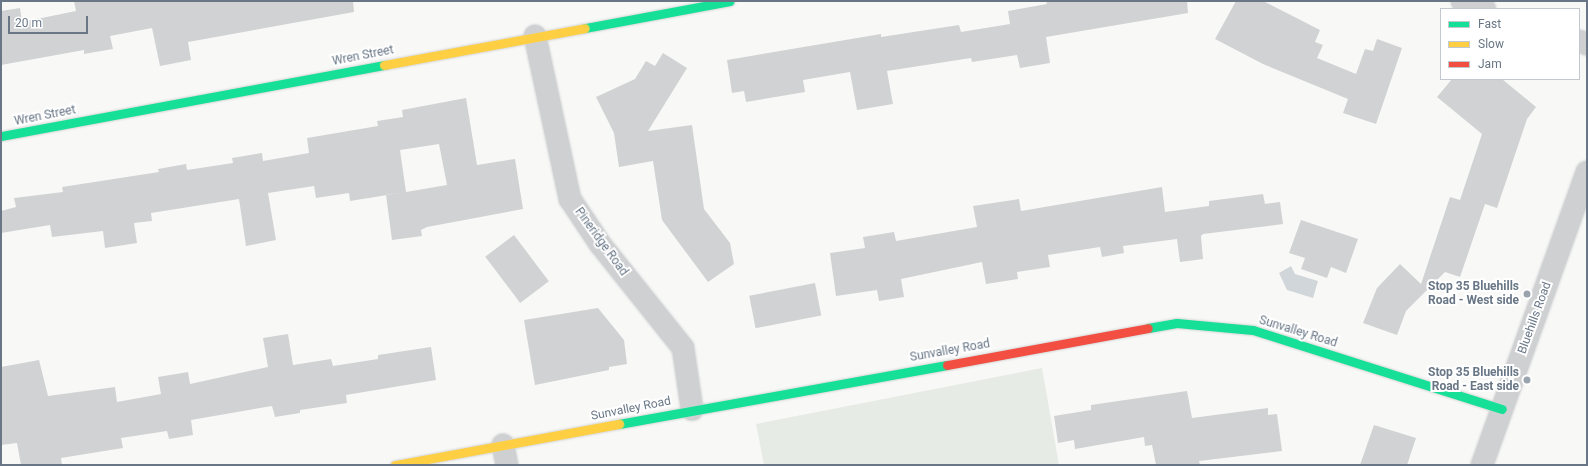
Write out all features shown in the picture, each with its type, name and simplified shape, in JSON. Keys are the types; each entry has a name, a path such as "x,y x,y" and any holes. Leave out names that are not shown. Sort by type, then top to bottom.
{"street":[{"name":"Wren Street","path":"1,136 730,1"},
{"path":"1462,1 1482,8"},
{"name":"Pineridge Road","path":"535,36 570,199 600,244 683,348 692,409"},
{"name":"Bluehills Road","path":"1482,465 1585,182"},
{"name":"Sunvalley Road","path":"395,465 505,455 692,409 1177,323 1253,330 1502,409"}],"shaded area":[{"path":"1291,266 1295,274 1318,281 1313,298 1287,290 1279,273"},
{"path":"1042,368 1059,465 764,465 756,424"}],"building":[{"path":"74,1 353,1 354,12 188,42 191,60 160,66 152,28 110,36 113,49 84,54 84,50 1,65 1,11 20,8 22,22 76,11"},
{"path":"1046,1 1187,1 1188,13 1046,37 1050,63 1020,68 1017,55 972,62 971,58 887,71 893,104 857,110 850,72 803,80 805,92 746,102 744,91 732,93 727,60 881,34 881,37 959,25 961,32 1010,24 1008,11 1047,4"},
{"path":"1236,1 1263,1 1320,30 1315,42 1323,45 1317,58 1356,74 1365,49 1373,51 1377,39 1402,48 1376,124 1343,113 1348,99 1263,64 1215,39"},
{"path":"663,53 687,68 648,131 692,125 704,209 730,243 734,264 708,282 662,220 653,161 619,167 614,133 596,97 635,79 646,61 655,66"},
{"path":"1451,80 1503,80 1536,107 1527,119 1497,208 1485,204 1460,277 1445,272 1406,311 1397,335 1363,323 1377,288 1400,264 1421,284 1450,197 1460,200 1482,134 1437,97"},
{"path":"466,98 477,165 515,159 523,209 427,227 421,230 422,236 392,240 386,195 350,201 349,193 316,198 314,186 268,193 276,240 246,246 239,199 151,213 152,221 134,223 137,243 105,248 103,231 52,237 50,225 1,233 1,211 16,207 14,198 63,192 62,187 159,172 158,169 186,164 187,170 233,163 232,158 262,153 263,161 309,153 307,138 378,126 377,121 403,117 402,110","holes":["439,144 447,185 406,192 400,150"]},
{"path":"1162,187 1165,212 1209,206 1209,201 1263,194 1265,204 1280,202 1283,224 1203,234 1201,236 1203,259 1180,262 1177,239 1123,246 1124,253 1102,257 1100,247 1048,255 1050,267 1017,272 1018,279 986,284 982,262 901,279 904,297 879,301 877,290 836,296 830,253 865,248 863,237 894,232 896,241 977,227 973,206 1019,199 1021,211"},
{"path":"1301,220 1358,239 1346,273 1331,267 1327,278 1301,269 1305,258 1289,253"},
{"path":"514,235 549,281 520,303 485,257"},
{"path":"815,283 821,315 756,328 749,296"},
{"path":"598,308 624,340 627,364 609,367 609,370 535,385 524,320"},
{"path":"288,334 293,365 331,359 333,366 378,359 378,355 431,347 436,380 346,395 347,403 300,410 300,413 275,417 272,406 191,420 193,435 169,439 167,431 121,438 123,448 61,458 62,465 21,465 17,443 1,445 1,367 39,360 48,396 115,387 117,402 161,394 158,377 188,372 190,384 268,367 263,338"},
{"path":"1187,391 1192,418 1268,408 1268,415 1277,414 1282,451 1199,461 1200,465 1156,465 1152,445 1145,446 1144,437 1075,449 1074,440 1058,443 1054,416 1091,410 1091,405"},
{"path":"1374,425 1416,438 1407,465 1360,465"}],"traffic: fast":[{"path":"585,28 730,1"},
{"path":"1,136 384,65"},
{"path":"1148,328 1177,323 1253,330 1502,409"},
{"path":"619,424 947,365"}],"traffic: slow":[{"path":"384,65 585,28"},
{"path":"395,465 619,424"}],"traffic: jam":[{"path":"947,365 1148,328"}],"place":[{"name":"Stop 35 Bluehills Road - West side","path":"1527,294"},
{"name":"Stop 35 Bluehills Road - East side","path":"1527,380"}]}
